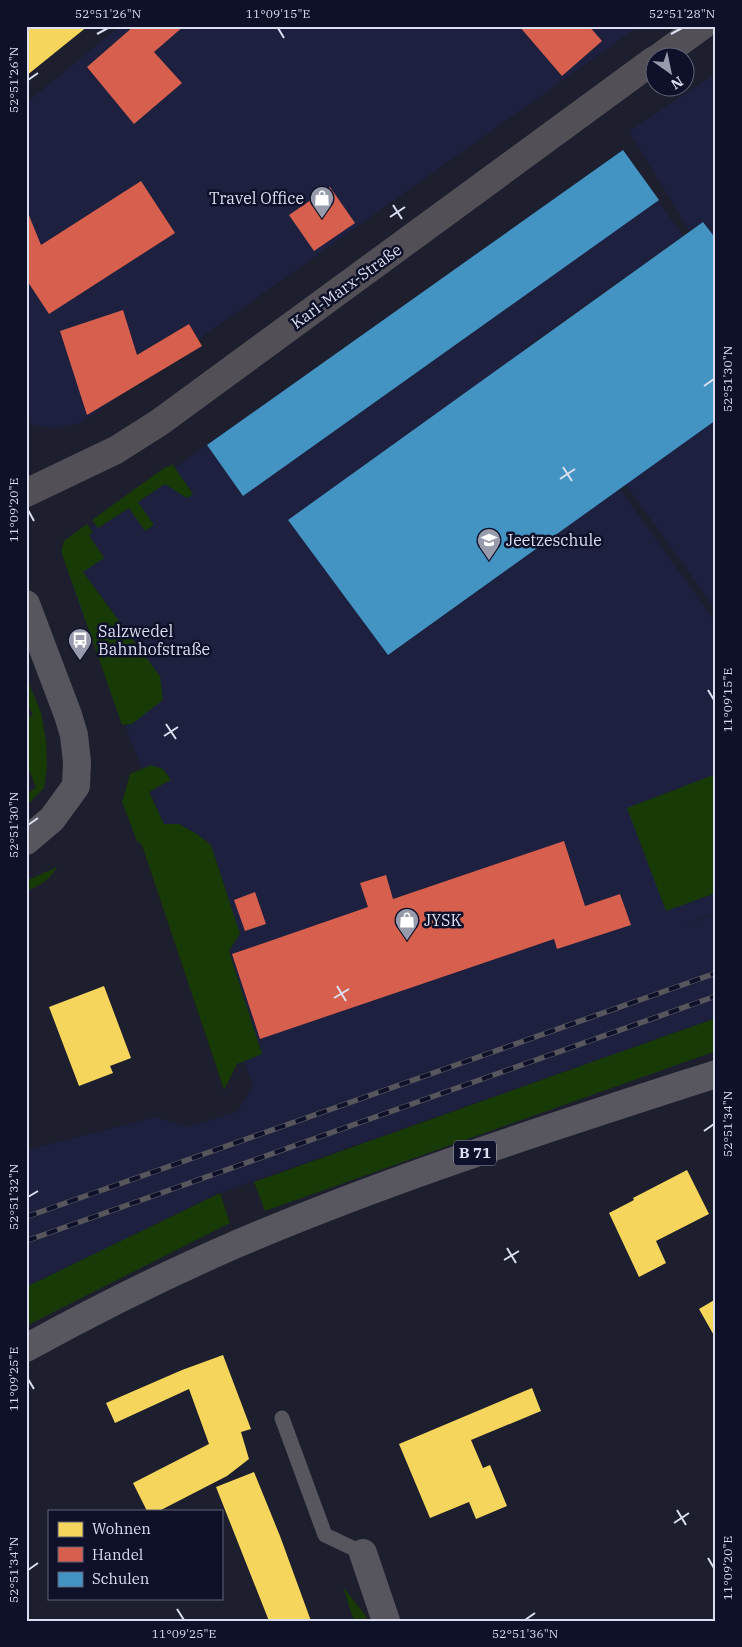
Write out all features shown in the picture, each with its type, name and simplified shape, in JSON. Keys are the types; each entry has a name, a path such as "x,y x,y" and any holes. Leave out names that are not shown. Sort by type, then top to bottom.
{"main road":[{"path":"672,48 702,26"},
{"name":"Karl-Marx-Straße","path":"26,494 116,450 160,422 644,67"},
{"name":"B 71","path":"26,1348 186,1268 333,1205 480,1152 716,1074"}],"street":[{"path":"26,604 74,736 77,762 76,786 52,819 26,840"},
{"path":"363,1552 386,1621"}],"lane":[{"path":"282,1418 325,1535 363,1552"}],"shaded area":[{"path":"120,26 639,26 81,423 53,429 33,425 26,418 26,103"},
{"path":"716,73 716,610 533,355 695,240 629,131 678,98 694,98 694,88"},
{"path":"623,150 683,236 521,351 716,623 716,913 685,925 716,915 716,1018 220,1193 26,1287 26,1150 156,1117 187,1127 237,1112 253,1086 174,853 79,605 64,557 69,543"}],"green space":[{"path":"173,465 193,494 187,498 165,484 138,502 154,525 145,531 129,508 98,528 92,520 164,468"},
{"path":"87,524 93,532 89,535 104,558 83,572 160,676 163,700 132,724 122,725 61,551 64,541"},
{"path":"26,677 41,712 46,741 47,768 44,788 26,806 26,795 36,787 26,763 26,719 33,715 26,701"},
{"path":"151,765 163,769 171,780 149,792 164,824 179,824 197,834 211,845 240,934 229,951 262,1054 237,1064 224,1090 142,845 137,841 122,802 130,774"},
{"path":"716,774 716,893 666,911 627,808"},
{"path":"57,867 44,882 26,891 26,881"},
{"path":"716,1018 716,1051 265,1211 254,1182"},
{"path":"220,1193 230,1223 26,1326 26,1287"},
{"path":"343,1587 366,1616 367,1621 354,1621"}],"building: Wohnen":[{"path":"26,26 88,26 26,76"},
{"path":"104,986 131,1058 110,1066 113,1073 79,1086 49,1007"},
{"path":"687,1170 709,1214 656,1241 666,1263 639,1277 609,1213 634,1200 633,1198"},
{"path":"716,1299 716,1339 699,1309"},
{"path":"223,1355 251,1429 241,1432 249,1459 227,1476 161,1510 146,1510 133,1483 209,1444 189,1389 115,1423 106,1403 182,1370"},
{"path":"532,1388 541,1411 471,1440 483,1468 490,1465 507,1506 476,1519 469,1502 430,1518 399,1444"},
{"path":"254,1472 311,1621 269,1621 216,1487"}],"building: Handel":[{"path":"134,26 184,26 154,52 182,83 134,124 87,67"},
{"path":"519,26 589,26 602,41 562,76"},
{"path":"141,181 175,233 49,314 26,279 26,208 41,245"},
{"name":"Travel Office","path":"330,187 355,223 314,251 289,215"},
{"path":"123,310 137,355 189,324 202,346 87,415 60,331"},
{"path":"564,841 585,906 620,894 631,925 557,949 554,939 260,1039 232,954 368,907 360,883 386,875 393,899"},
{"path":"255,892 266,924 245,931 234,900"}],"building: Schulen":[{"path":"623,150 659,200 243,496 207,445"},
{"path":"703,222 716,239 716,420 388,655 288,520"}],"railway":[{"path":"26,1217 716,973"},
{"path":"26,1241 716,996"}],"place":[{"name":"Travel Office","path":"322,219"},
{"name":"Jeetzeschule","path":"489,561"},
{"name":"Salzwedel Bahnhofstraße","path":"80,661"},
{"name":"JYSK","path":"407,941"}]}
